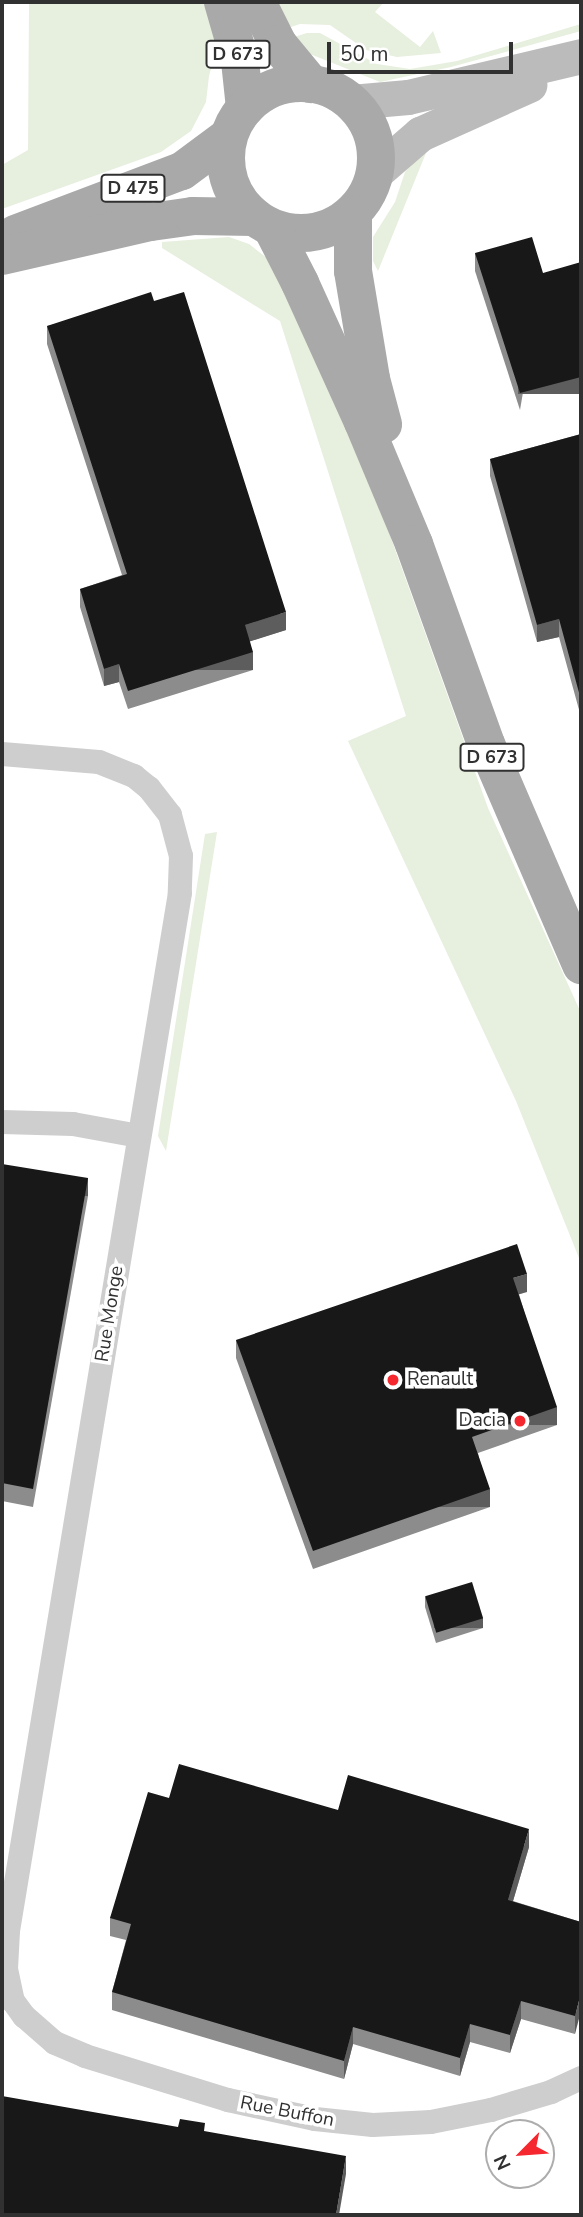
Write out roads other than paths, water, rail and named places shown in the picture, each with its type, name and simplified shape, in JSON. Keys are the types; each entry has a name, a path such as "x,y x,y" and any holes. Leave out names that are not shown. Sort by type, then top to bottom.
{"main road":[{"name":"D 673","path":"223,2 240,61 237,123"},
{"name":"D 673","path":"257,2 278,44 311,84"},
{"path":"351,102 408,97 579,57"},
{"path":"375,173 420,134 533,84 579,57"},
{"path":"296,83 311,84 332,90 351,102 365,119 374,140 375,173 364,200 353,214 328,229 300,234 263,223 243,207 229,181 226,167 237,123 268,90 296,83"},
{"name":"D 475","path":"17,233 182,171 237,123"},
{"name":"D 673","path":"353,214 353,271 371,379 414,544"},
{"name":"D 475","path":"2,256 151,222 193,216 263,223"},
{"name":"D 673","path":"263,223 300,283 363,422 414,544 486,744 581,965"}],"street":[{"name":"Rue Monge","path":"2,754 76,758 117,768 149,788 162,802 176,829 181,856 180,894 8,1931 8,2004"},
{"path":"2,1122 73,1124 139,1136"},
{"name":"Rue Buffon","path":"8,2004 55,2043 85,2056 228,2100 315,2119 373,2125 431,2122 491,2110 551,2092 581,2078"}],"place":[{"name":"Renault","path":"393,1380"},
{"name":"Dacia","path":"520,1421"}]}
